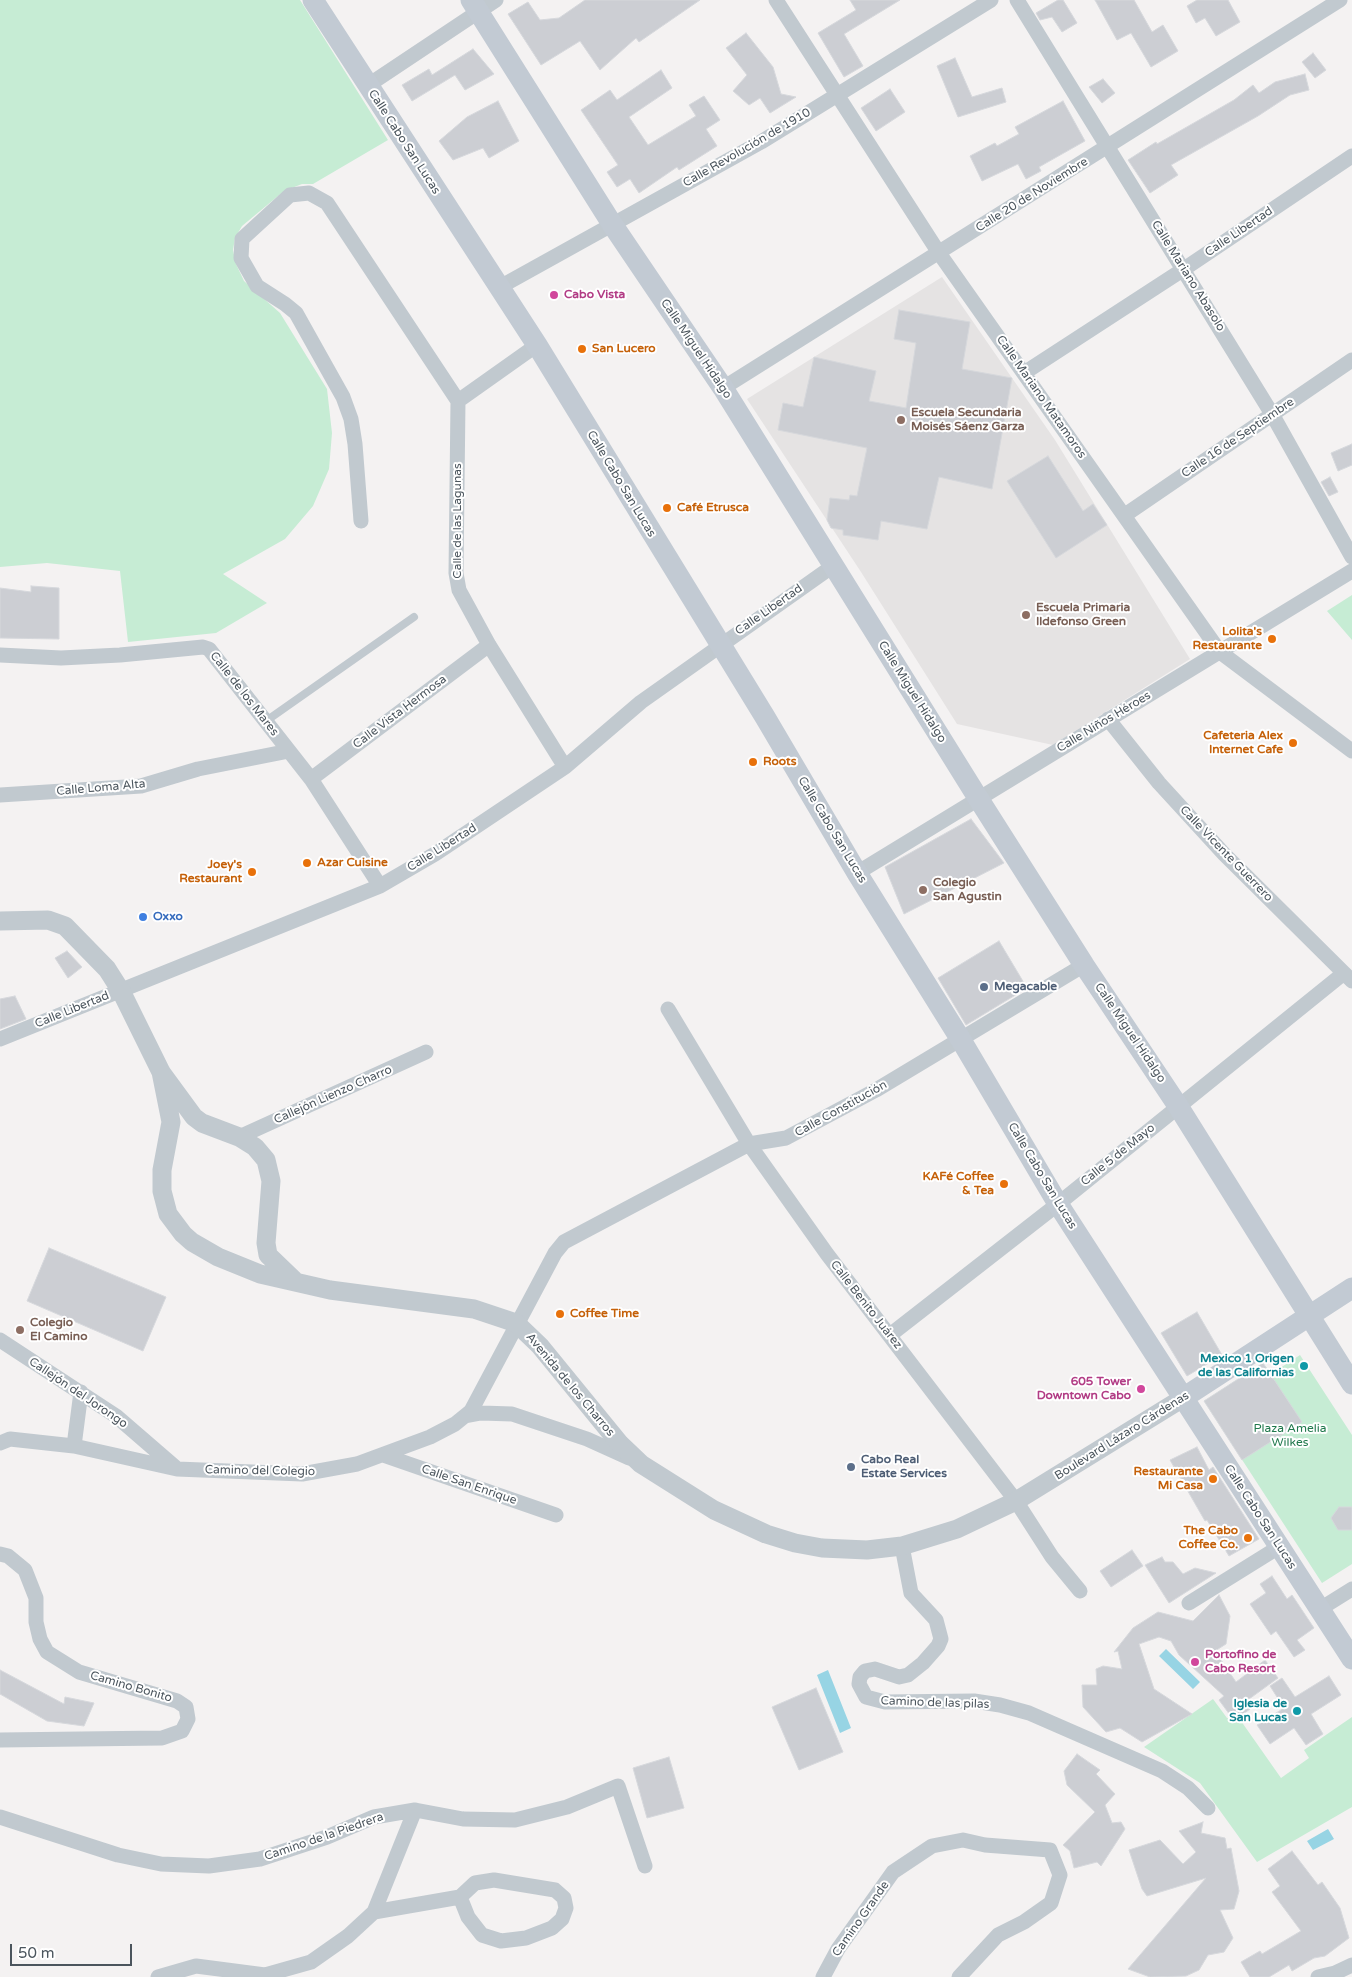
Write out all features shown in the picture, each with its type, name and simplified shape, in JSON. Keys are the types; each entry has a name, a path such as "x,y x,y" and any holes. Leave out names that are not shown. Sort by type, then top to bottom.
{"main road":[{"name":"Calle Cabo San Lucas","path":"313,0 537,346 765,717 856,873 961,1040 1058,1204 1352,1659"},
{"name":"Calle Miguel Hidalgo","path":"482,4 612,224 722,388 978,798 1084,965 1178,1106 1352,1384"},
{"name":"Boulevard Lázaro Cárdenas","path":"1184,1398 1352,1288"}],"street":[{"name":"Calle Mariano Matamoros","path":"776,0 939,253 1220,652 1352,752"},
{"name":"Calle Revolución de 1910","path":"498,288 761,142 991,0"},
{"name":"Calle Mariano Abasolo","path":"1017,0 1272,414 1352,557"},
{"name":"Calle 20 de Noviembre","path":"722,388 1340,0"},
{"path":"367,86 482,4"},
{"name":"Calle Libertad","path":"1024,373 1184,269 1352,156"},
{"path":"361,521 355,444 351,419 343,397 296,313 257,286 241,258 242,240 290,195 309,193 327,203 458,402 537,346"},
{"name":"Calle 16 de Septiembre","path":"1124,515 1352,360"},
{"name":"Calle de las Lagunas","path":"458,402 456,573 459,590 489,645 565,767"},
{"name":"Calle Libertad","path":"0,1039 380,886 435,854 565,767 641,702 833,566"},
{"name":"Calle Niños Héroes","path":"856,873 1352,571"},
{"name":"Calle Vista Hermosa","path":"311,779 489,645"},
{"name":"Calle de los Mares","path":"0,655 61,658 120,655 203,647 209,649 311,779 380,886"},
{"name":"Calle Vicente Guerrero","path":"1108,719 1159,783 1224,854 1348,977"},
{"name":"Calle Loma Alta","path":"0,795 141,786 198,769 288,751"},
{"name":"Avenida de los Charros","path":"0,921 48,920 65,926 107,969 121,991 161,1072 194,1117 202,1123 239,1137"},
{"name":"Calle Constitución","path":"516,1323 555,1254 564,1242 579,1232 749,1144 786,1138 876,1090 1084,965"},
{"name":"Calle 5 de Mayo","path":"890,1335 1058,1204 1178,1106 1348,977"},
{"name":"Calle Benito Juárez","path":"668,1008 749,1144 826,1254 1016,1501 1052,1557 1080,1591"},
{"name":"Callejón Lienzo Charro","path":"239,1137 426,1052"},
{"name":"Avenida de los Charros","path":"161,1072 171,1122 162,1184 168,1214 192,1242 218,1257 260,1274 330,1290 474,1309 516,1323 540,1346 620,1444 641,1464 714,1510 757,1530 795,1543 843,1550 867,1550 902,1546 957,1529 1016,1501"},
{"path":"239,1137 254,1147 266,1160 271,1182 266,1243 268,1255 294,1281"},
{"name":"Camino del Colegio","path":"0,1443 10,1439 74,1446 177,1468 302,1474 338,1469 384,1455 430,1437 465,1416 475,1404 516,1323"},
{"name":"Callejón del Jorongo","path":"0,1340 116,1416 177,1468"},
{"path":"74,1446 81,1392"},
{"name":"Boulevard Lázaro Cárdenas","path":"1016,1501 1184,1398"},
{"path":"465,1416 493,1412 520,1416 605,1445 641,1464"},
{"name":"Calle San Enrique","path":"384,1455 556,1515"},
{"name":"Camino de las pilas","path":"902,1546 911,1593 936,1620 941,1639 938,1646 923,1664 905,1677 897,1677 875,1669 865,1670 860,1677 859,1684 866,1697 885,1702 974,1701 1021,1711 1162,1771 1188,1788 1208,1808"},
{"path":"1189,1603 1279,1547"},
{"name":"Camino Bonito","path":"0,1554 8,1556 25,1570 36,1598 36,1622 40,1639 47,1652 80,1672 177,1701 186,1707 188,1719 182,1731 162,1738 0,1740"},
{"path":"1320,1609 1352,1589"},
{"path":"158,1977 198,1971 265,1975 311,1962 348,1936 374,1912 415,1810 463,1819 515,1820 567,1807 618,1786 645,1866"},
{"name":"Camino de la Piedrera","path":"0,1817 118,1855 160,1864 209,1866 260,1860 327,1837 374,1817 415,1810"},
{"name":"Camino Grande","path":"823,1977 838,1949 893,1872 932,1846 963,1840 1050,1850 1060,1875 1052,1903 1029,1919 998,1935 959,1977"},
{"path":"374,1912 460,1897 475,1883 494,1880 555,1890 564,1898 566,1908 562,1919 552,1928 526,1938 501,1941 482,1935 468,1917 460,1897"},
{"path":"1318,1977 1335,1973 1352,1965"}],"lane":[{"path":"266,722 414,617"}],"shaded area":[{"path":"942,277 1055,440 1190,659 1053,745 957,724 861,572 747,399"}],"green space":[{"path":"0,0 300,0 388,140 313,184 302,184 284,191 242,226 235,238 233,250 236,264 244,281 280,313 327,389 332,433 329,469 313,506 285,539 223,574 267,603 216,633 128,642 120,571 47,563 0,567"},
{"path":"1352,595 1352,640 1327,611"},
{"name":"Plaza Amelia Wilkes","path":"1300,1355 1352,1435 1352,1564 1322,1583 1204,1401 1263,1363 1271,1374"},
{"path":"1213,1699 1227,1718 1241,1721 1281,1778 1309,1758 1304,1750 1352,1717 1352,1807 1257,1862 1200,1783 1144,1747"}],"water":[{"path":"1166,1649 1200,1682 1193,1689 1159,1656"},
{"path":"828,1670 851,1728 840,1733 817,1675"},
{"path":"1328,1829 1334,1839 1313,1850 1307,1841"}],"building":[{"path":"585,0 700,0 639,42 636,38 600,70 580,41 541,65 508,14 528,2 540,20 559,18"},
{"path":"850,0 900,0 844,34 863,66 844,77 818,33 856,10"},
{"path":"1058,0 1063,0 1077,23 1062,32 1052,17 1040,20 1036,13"},
{"path":"1095,0 1134,0 1152,32 1163,25 1178,51 1151,67 1131,33 1117,40"},
{"path":"1197,0 1228,0 1240,22 1216,36 1205,18 1196,23 1187,6"},
{"path":"746,33 773,67 781,94 796,97 770,113 760,98 749,105 733,91 747,75 726,48"},
{"path":"473,49 494,74 465,90 455,75 412,101 402,85 429,69 432,75"},
{"path":"1313,53 1326,70 1315,78 1302,62"},
{"path":"955,58 972,97 1002,88 1006,102 958,117 937,66"},
{"path":"661,70 672,88 629,117 648,145 696,116 689,105 704,96 720,120 706,129 717,146 679,170 677,167 639,193 630,179 617,187 607,172 618,165 581,110 610,90 617,100"},
{"path":"1305,74 1309,90 1290,95 1258,116 1171,165 1178,175 1150,193 1128,160 1156,142 1157,144 1234,100 1253,85 1259,93 1275,82"},
{"path":"1103,79 1115,93 1102,103 1089,87"},
{"path":"890,89 905,112 876,131 861,108"},
{"path":"498,101 519,141 489,158 483,148 453,160 439,141 467,117"},
{"path":"1063,101 1085,141 1039,167 1041,171 1026,179 1018,164 982,181 970,156 995,143 997,146 1019,134 1015,127"},
{"path":"899,310 970,322 962,369 1012,378 992,489 939,477 927,529 881,521 878,540 843,535 843,530 831,528 827,520 830,498 849,500 850,495 857,496 867,448 778,430 783,403 803,407 814,357 876,371 869,401 906,408 916,343 894,339"},
{"path":"1352,444 1352,465 1338,471 1331,453"},
{"path":"1048,456 1083,511 1093,504 1107,525 1056,558 1007,481"},
{"path":"1330,477 1338,492 1329,496 1321,482"},
{"path":"31,586 59,588 59,639 0,638 0,588 31,592"},
{"name":"Colegio San Agustin","path":"971,819 1004,863 904,914 885,867"},
{"name":"Megacable","path":"999,941 1027,988 966,1025 938,978"},
{"path":"67,951 82,967 68,978 55,958"},
{"path":"15,996 26,1019 0,1029 0,999"},
{"path":"49,1248 166,1297 143,1351 27,1301"},
{"path":"1197,1312 1222,1355 1187,1376 1161,1333"},
{"path":"1263,1363 1302,1422 1242,1460 1204,1401"},
{"path":"1197,1447 1209,1470 1213,1467 1259,1539 1229,1556 1207,1520 1205,1521 1170,1460"},
{"path":"1339,1507 1352,1507 1352,1530 1338,1530 1331,1518"},
{"path":"1132,1550 1143,1566 1111,1587 1100,1571"},
{"path":"1162,1557 1165,1562 1173,1562 1183,1574 1195,1568 1216,1573 1169,1603 1145,1565"},
{"path":"1272,1576 1287,1599 1292,1595 1314,1628 1297,1640 1305,1650 1294,1657 1276,1631 1271,1635 1250,1604 1266,1593 1260,1584"},
{"path":"1219,1595 1230,1616 1226,1644 1215,1651 1236,1682 1265,1660 1278,1678 1245,1702 1250,1709 1239,1717 1235,1711 1230,1715 1219,1700 1224,1696 1179,1655 1171,1641 1159,1637 1139,1644 1154,1689 1192,1714 1142,1742 1120,1728 1106,1732 1083,1707 1082,1685 1097,1685 1096,1669 1103,1666 1122,1669 1118,1651 1114,1652 1133,1628 1158,1612 1193,1621"},
{"path":"0,1670 64,1704 65,1697 94,1703 84,1726 47,1721 0,1694"},
{"name":"Iglesia de San Lucas","path":"1329,1676 1341,1695 1311,1714 1323,1734 1306,1745 1294,1728 1270,1744 1257,1725 1284,1708 1270,1686 1282,1678 1295,1697"},
{"path":"816,1688 843,1752 799,1770 772,1707"},
{"path":"1077,1754 1100,1770 1096,1774 1115,1794 1105,1805 1112,1823 1121,1822 1125,1829 1101,1866 1097,1862 1074,1868 1070,1851 1063,1845 1095,1812 1067,1785 1064,1771"},
{"path":"669,1757 684,1808 647,1818 633,1768"},
{"path":"1203,1822 1201,1833 1225,1838 1227,1849 1231,1848 1239,1891 1234,1909 1220,1910 1233,1938 1224,1952 1208,1955 1199,1970 1186,1976 1150,1977 1128,1969 1206,1878 1147,1896 1142,1889 1129,1850 1160,1840 1183,1864 1196,1852 1179,1831"},
{"path":"1292,1851 1318,1885 1322,1882 1340,1908 1349,1938 1325,1956 1314,1958 1292,1971 1289,1965 1269,1977 1250,1977 1241,1962 1260,1951 1262,1954 1301,1931 1272,1892 1280,1886 1268,1869"}],"place":[{"name":"Cabo Vista","path":"554,295"},
{"name":"San Lucero","path":"582,349"},
{"name":"Escuela Secundaria Moisés Sáenz Garza","path":"901,420"},
{"name":"Café Etrusca","path":"667,508"},
{"name":"Escuela Primaria Ildefonso Green","path":"1026,615"},
{"name":"Lolita's Restaurante","path":"1272,639"},
{"name":"Cafeteria Alex Internet Cafe","path":"1293,743"},
{"name":"Roots","path":"753,762"},
{"name":"Azar Cuisine","path":"307,863"},
{"name":"Joey's Restaurant","path":"252,872"},
{"name":"Colegio San Agustin","path":"923,890"},
{"name":"Oxxo","path":"143,917"},
{"name":"Megacable","path":"984,987"},
{"name":"KAFé Coffee & Tea","path":"1004,1184"},
{"name":"Coffee Time","path":"560,1314"},
{"name":"Colegio El Camino","path":"20,1330"},
{"name":"Mexico 1 Origen de las Californias","path":"1304,1366"},
{"name":"605 Tower Downtown Cabo","path":"1141,1389"},
{"name":"Cabo Real Estate Services","path":"851,1467"},
{"name":"Restaurante Mi Casa","path":"1213,1479"},
{"name":"The Cabo Coffee Co.","path":"1248,1538"},
{"name":"Portofino de Cabo Resort","path":"1195,1662"},
{"name":"Iglesia de San Lucas","path":"1297,1711"}]}
